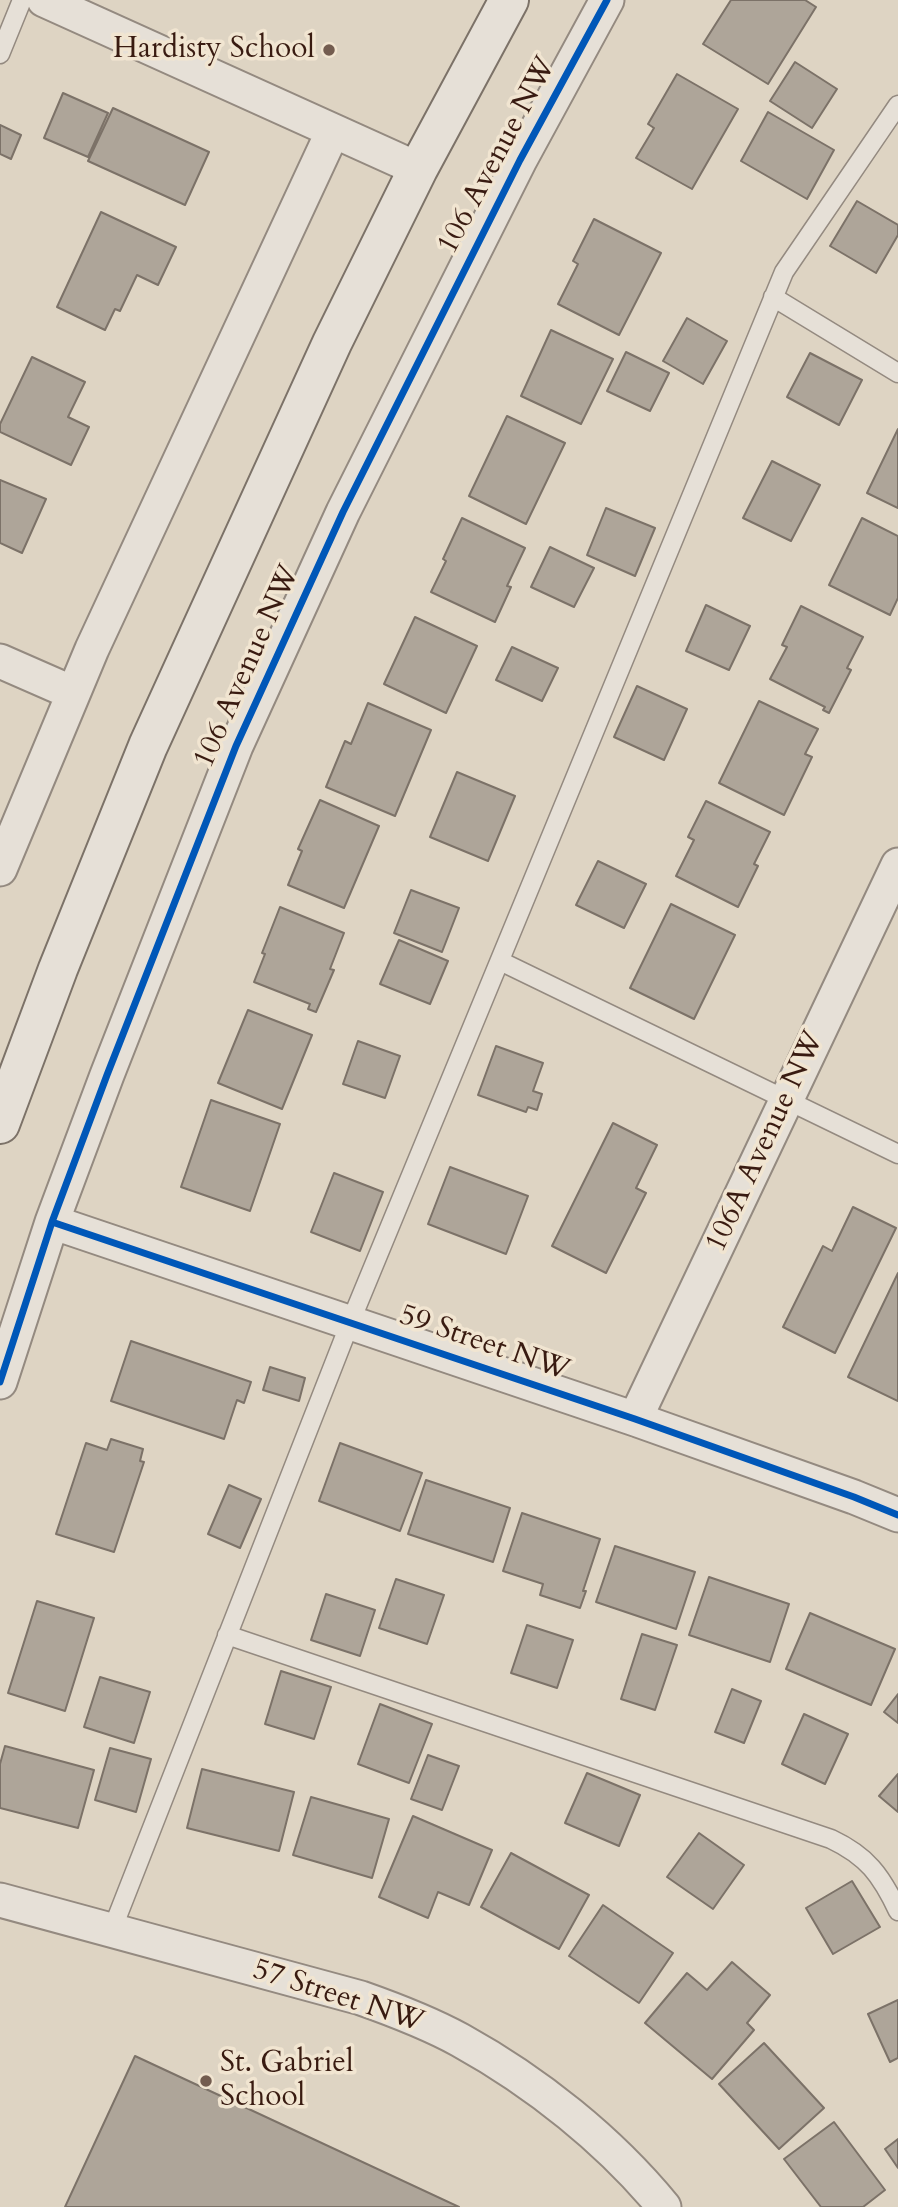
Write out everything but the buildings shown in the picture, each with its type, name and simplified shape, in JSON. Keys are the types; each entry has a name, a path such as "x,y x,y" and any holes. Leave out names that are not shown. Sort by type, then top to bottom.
{"main road":[{"name":"106 Avenue NW","path":"0,1124 58,969 148,746 332,343 418,169 509,0"}],"street":[{"path":"44,0 418,169"},
{"name":"106 Avenue NW","path":"0,1382 52,1222 236,746 349,500 514,172 607,0"},
{"path":"0,869 72,693 333,131"},
{"path":"0,661 72,693"},
{"name":"106A Avenue NW","path":"635,1419 898,864"},
{"name":"59 Street NW","path":"52,1222 635,1419 898,1515"},
{"name":"57 Street NW","path":"0,1900 361,1998 460,2039 517,2075 564,2111 613,2152 664,2207"}],"lane":[{"path":"0,54 22,0"},
{"path":"112,1930 350,1323 773,297 784,272 898,105"},
{"path":"773,297 898,373"},
{"path":"500,961 898,1154"},
{"path":"227,1635 831,1839 853,1850 874,1868 898,1911"}],"cycle path":[{"path":"0,1382 52,1222 236,746 343,512 520,160 607,0"},
{"path":"52,1222 635,1419 898,1515"}],"place":[{"name":"Hardisty School","path":"329,50"},
{"name":"St. Gabriel School","path":"206,2081"}]}
